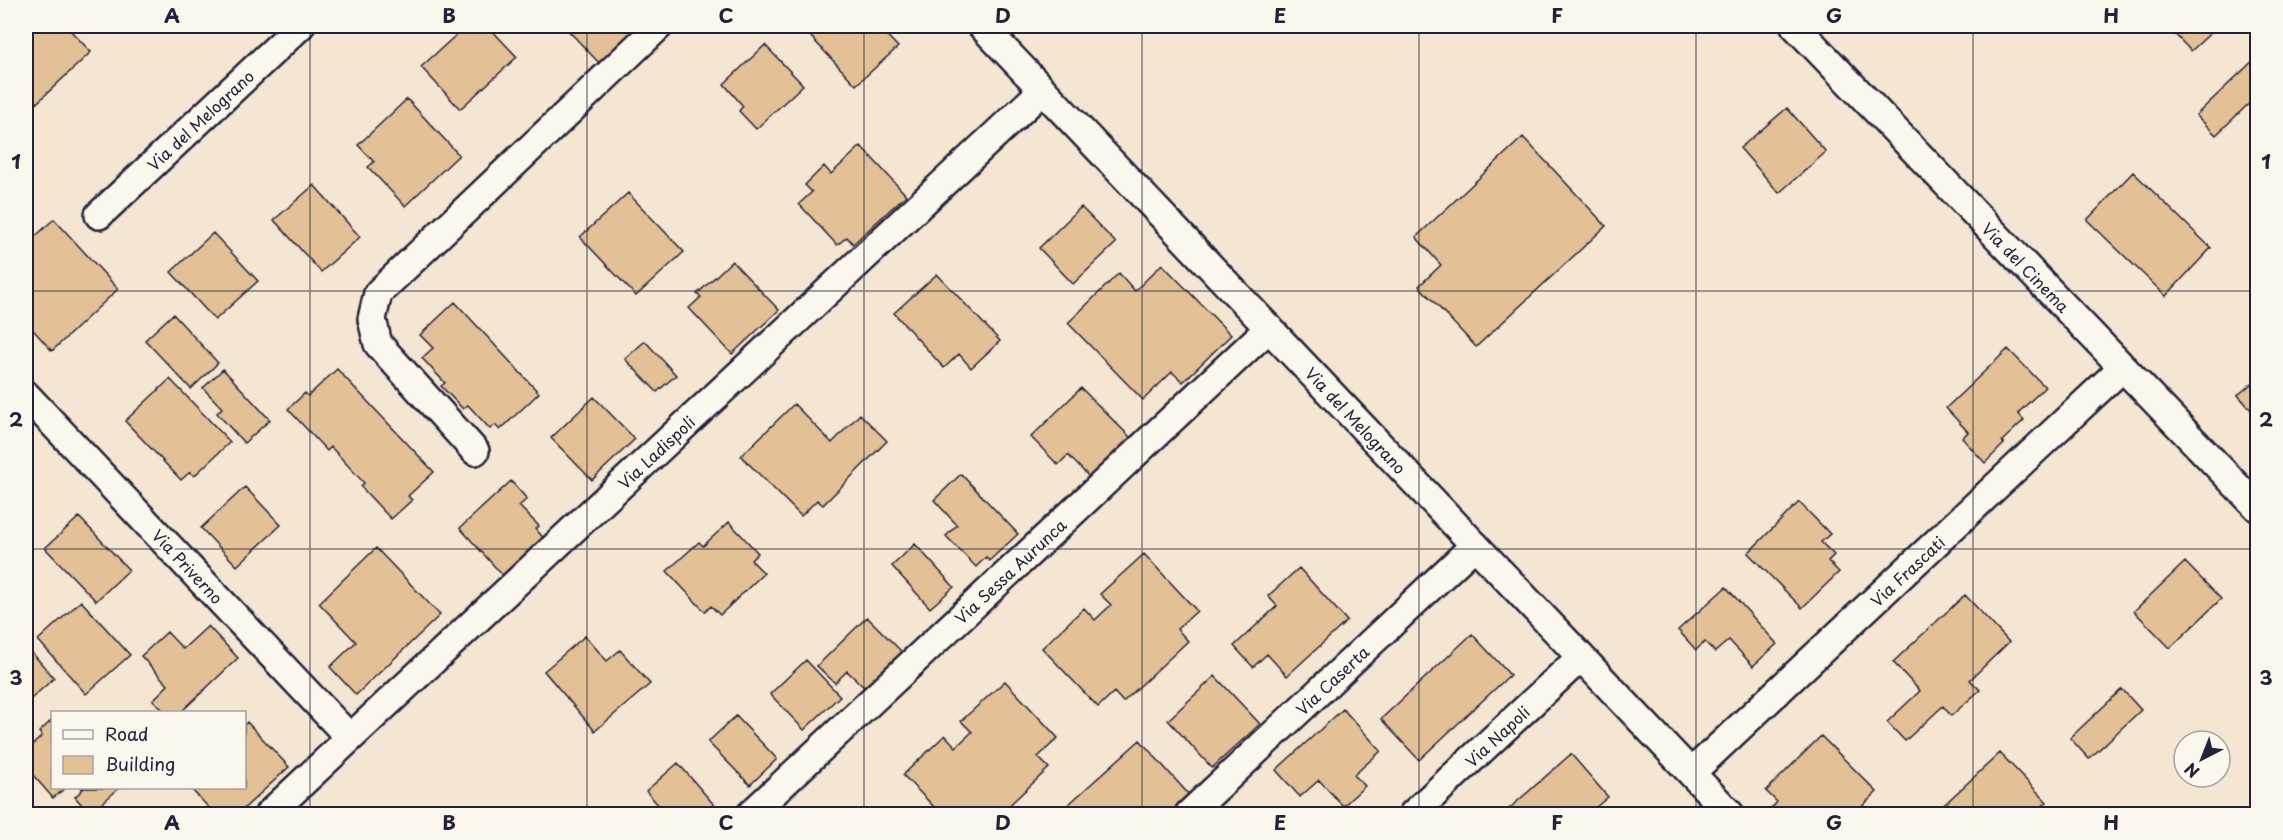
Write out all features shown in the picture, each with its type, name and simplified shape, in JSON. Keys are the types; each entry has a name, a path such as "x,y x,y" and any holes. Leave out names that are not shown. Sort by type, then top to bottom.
{"street":[{"name":"Via del Melograno","path":"99,215 300,26"},
{"path":"476,452 378,344 372,319 378,293 659,26"},
{"name":"Via del Melograno","path":"982,26 1730,814"},
{"name":"Via del Cinema","path":"1795,26 2258,508"},
{"name":"Via Ladispoli","path":"269,814 1043,90"},
{"name":"Via Sessa Aurunca","path":"751,814 1269,328"},
{"name":"Via Frascati","path":"1691,773 2122,368"},
{"name":"Via Priverno","path":"26,395 350,738"},
{"name":"Via Caserta","path":"1189,814 1475,545"},
{"name":"Via Napoli","path":"1413,814 1581,657"}],"building":[{"path":"35,26 66,26 91,52 26,113 26,34"},
{"path":"466,26 488,26 517,57 460,109 421,67"},
{"path":"564,26 643,26 601,65"},
{"path":"812,26 878,26 898,47 856,85 811,37 818,32"},
{"path":"2167,26 2218,26 2191,51"},
{"path":"765,45 803,85 756,129 739,111 743,106 724,84"},
{"path":"2258,56 2258,95 2216,135 2196,115"},
{"path":"407,99 459,155 405,206 368,167 374,162 358,145"},
{"path":"1787,108 1826,152 1779,193 1740,148"},
{"path":"1523,137 1606,226 1476,347 1419,286 1441,265 1416,237"},
{"path":"861,146 906,195 853,244 847,237 837,245 799,204 812,192 805,185 824,166 831,174"},
{"path":"2133,172 2211,248 2166,296 2087,220"},
{"path":"314,185 360,237 321,272 274,220"},
{"path":"628,193 684,252 636,296 580,237"},
{"path":"1081,207 1116,243 1073,284 1039,248"},
{"path":"54,219 118,289 52,351 26,322 26,245"},
{"path":"213,233 258,281 215,320 171,272"},
{"path":"732,261 779,310 732,354 689,308 701,297 697,294"},
{"path":"1162,264 1231,335 1183,382 1172,372 1143,400 1068,323 1119,273 1135,291"},
{"path":"937,274 1000,341 971,368 959,354 944,368 894,313"},
{"path":"455,302 539,393 500,430 495,425 490,429 468,405 463,409 441,386 445,383 422,358 433,348 420,335"},
{"path":"173,314 218,363 191,389 145,340"},
{"path":"645,341 676,375 657,392 625,359"},
{"path":"2008,349 2045,387 2018,413 2024,420 2002,441 2004,444 1985,463 1962,438 1968,432 1946,408"},
{"path":"223,369 270,420 244,443 217,413 222,408 203,388"},
{"path":"337,369 434,472 408,496 412,500 391,519 361,487 364,483 331,447 327,451 288,409 305,393 308,396"},
{"path":"2258,378 2258,418 2238,395"},
{"path":"170,379 230,442 194,476 190,472 181,480 125,421"},
{"path":"1081,388 1133,440 1092,480 1068,455 1058,465 1031,437"},
{"path":"594,397 635,439 592,480 551,438"},
{"path":"794,404 832,443 860,414 887,441 823,505 817,500 801,516 741,456"},
{"path":"961,474 1018,534 989,561 986,557 976,567 946,536 957,525 934,500"},
{"path":"511,481 527,499 519,506 539,526 536,529 545,540 505,578 460,528"},
{"path":"245,487 281,525 237,566 201,528"},
{"path":"1799,502 1830,534 1821,542 1834,555 1828,561 1839,572 1802,608 1748,553"},
{"path":"79,517 129,570 96,601 45,548"},
{"path":"729,522 758,553 751,560 764,573 720,615 711,606 705,612 667,571 699,542 703,546"},
{"path":"915,544 954,587 930,608 892,566"},
{"path":"376,548 440,615 356,695 330,667 356,642 319,603"},
{"path":"1144,554 1197,611 1177,629 1188,641 1123,702 1114,692 1098,707 1042,648 1084,608 1095,620 1111,605 1100,594"},
{"path":"2185,562 2221,599 2170,648 2134,611"},
{"path":"1299,568 1347,621 1287,676 1267,654 1253,667 1234,646 1277,606 1268,596"},
{"path":"1726,587 1777,644 1753,666 1729,640 1715,652 1705,642 1696,650 1678,630"},
{"path":"1965,595 2009,642 1970,680 1980,690 1951,716 1943,706 1905,741 1887,722 1920,691 1893,662"},
{"path":"81,601 130,655 86,694 38,640"},
{"path":"867,617 906,656 869,692 847,671 835,683 817,666"},
{"path":"208,626 238,658 182,711 164,711 153,700 168,685 141,656 167,632 183,649"},
{"path":"1472,634 1510,675 1419,760 1381,719"},
{"path":"585,636 607,661 620,650 650,684 595,731 544,671"},
{"path":"26,646 54,678 31,699 26,692"},
{"path":"806,660 840,696 804,730 770,694"},
{"path":"1215,676 1260,724 1212,768 1168,720"},
{"path":"1005,681 1058,738 1038,757 1049,768 1000,814 941,814 903,775 945,735 956,747 972,732 961,721"},
{"path":"2122,689 2141,710 2089,759 2070,738"},
{"path":"1343,709 1381,751 1354,775 1365,786 1343,806 1319,780 1300,797 1276,770"},
{"path":"736,716 777,759 750,785 708,742"},
{"path":"51,721 51,789 64,789 53,798 26,767 26,751 42,736 39,732"},
{"path":"246,723 289,767 238,814 215,814 191,789 246,789"},
{"path":"1821,736 1877,792 1854,814 1777,814 1771,809 1777,802 1766,791"},
{"path":"1140,740 1191,797 1171,814 1062,814 1060,812"},
{"path":"2000,753 2047,802 2034,814 1934,814"},
{"path":"1571,754 1608,797 1588,814 1503,814"},
{"path":"678,763 722,814 666,814 646,791"},
{"path":"83,789 118,789 90,814 75,797"}]}
